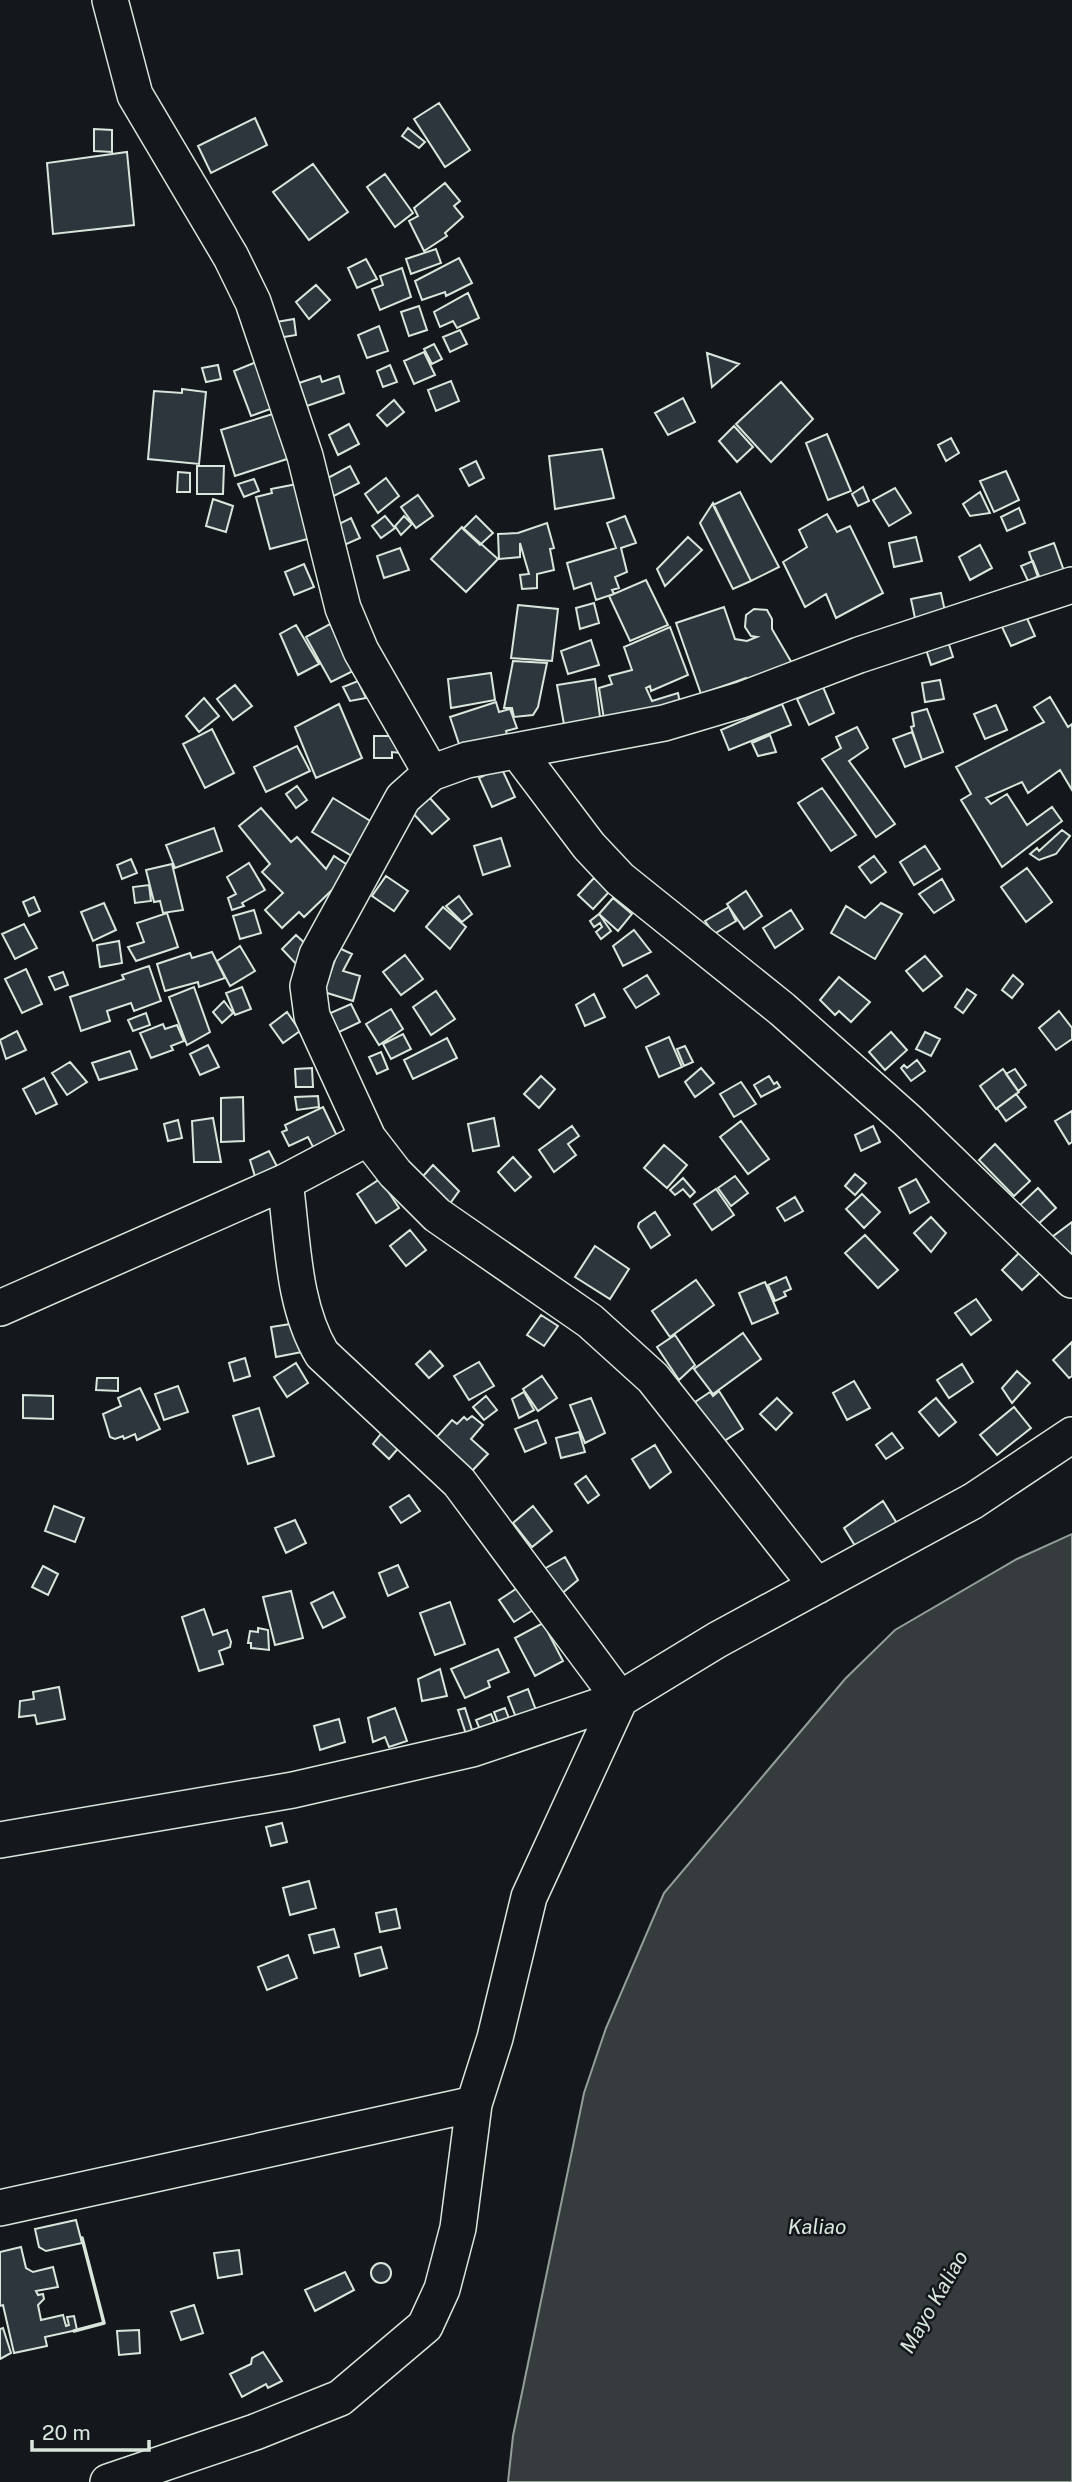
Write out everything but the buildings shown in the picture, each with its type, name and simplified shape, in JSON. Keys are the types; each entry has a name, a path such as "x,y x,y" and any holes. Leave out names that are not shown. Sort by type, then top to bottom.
{"street":[{"path":"110,0 135,94 231,257 253,302 305,456 343,608 361,651 431,773"},
{"path":"817,1586 653,1378 590,1321 437,1215 395,1174 368,1138 312,1016 308,986 317,955 403,797 431,773 467,760 664,723 741,700 859,654 1072,585"},
{"path":"518,752 589,846 620,879 782,1009 897,1110 1072,1280"},
{"path":"0,1308 285,1182 368,1138"},
{"path":"285,1182 302,1307 312,1336 322,1354 459,1482 620,1699"},
{"path":"0,1840 293,1790 472,1749 620,1699 717,1640 973,1501 1072,1435"},
{"path":"108,2482 255,2432 340,2398 425,2326 442,2290 457,2228 474,2104 495,2038 529,1897 620,1699"},
{"path":"0,2208 474,2104"}],"water":[{"name":"Kaliao","path":"1072,1534 1072,2482 508,2482 513,2436 584,2093 606,2028 664,1893 845,1679 895,1630 1017,1559"}],"wall":[{"path":"74,2331 104,2323 82,2238"}],"water label":[{"name":"Mayo Kaliao","path":"934,2302"}]}
